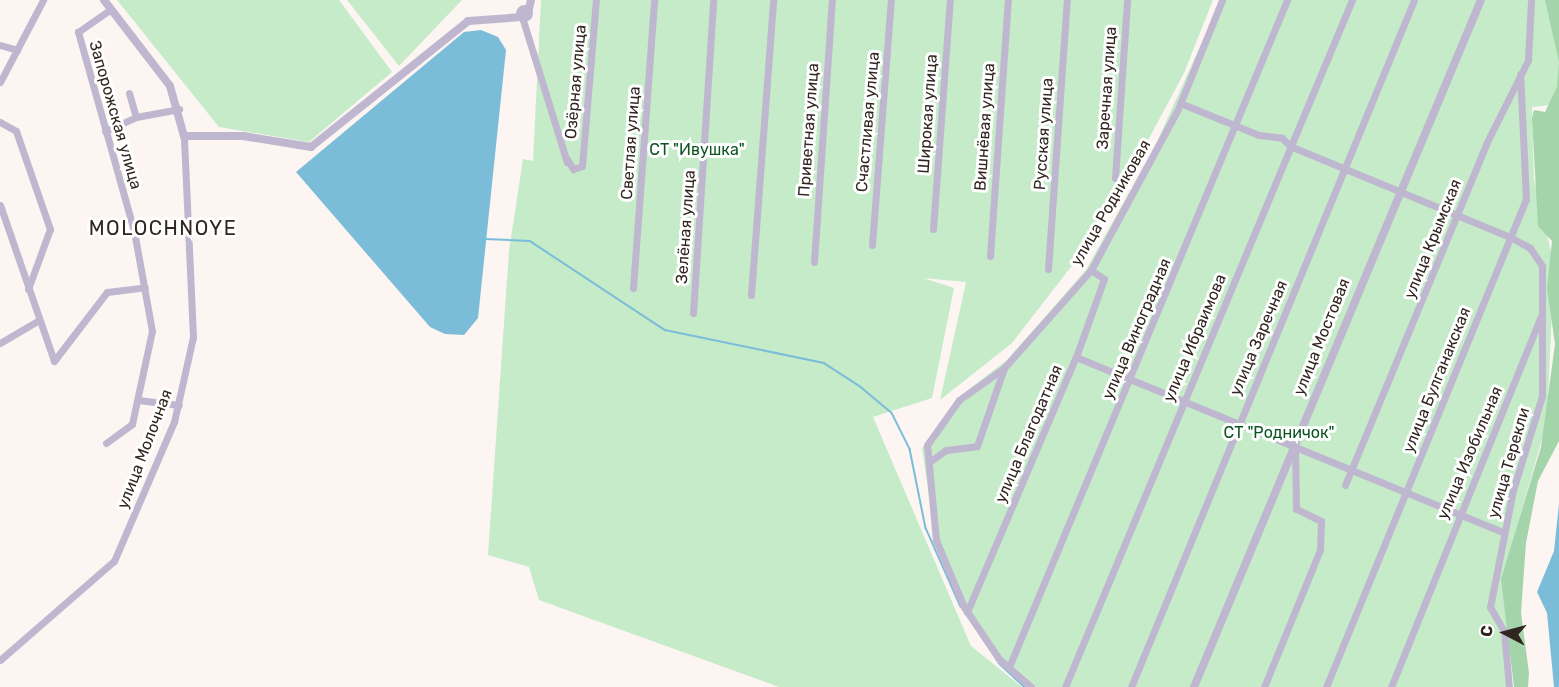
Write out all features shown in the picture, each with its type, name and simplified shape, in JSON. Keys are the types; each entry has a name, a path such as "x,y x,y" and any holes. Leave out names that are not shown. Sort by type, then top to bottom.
{"street":[{"path":"0,82 43,0"},
{"name":"улица Молочная","path":"0,660 114,561 179,405 193,337 184,136 179,109 170,86 104,0"},
{"path":"184,136 243,136 311,147 468,21 525,13 530,0"},
{"name":"Озёрная улица","path":"525,13 526,27 567,163 573,168 582,166 596,0"},
{"name":"Светлая улица","path":"633,288 654,0"},
{"name":"Зелёная улица","path":"693,313 713,0"},
{"path":"751,295 773,0"},
{"name":"Приветная улица","path":"813,262 831,0"},
{"name":"Счастливая улица","path":"872,245 891,0"},
{"name":"Широкая улица","path":"933,229 950,0"},
{"name":"Вишнёвая улица","path":"990,256 1008,0"},
{"name":"Русская улица","path":"1048,269 1067,0"},
{"name":"Заречная улица","path":"1115,178 1127,0"},
{"name":"улица Родниковая","path":"1031,687 1009,667 967,612 936,540 927,445 959,400 1004,368 1091,270 1180,103 1222,0"},
{"name":"улица Виноградная","path":"1009,667 1131,380 1287,0"},
{"name":"улица Ибраимова","path":"1065,687 1183,399 1352,0"},
{"name":"улица Заречная","path":"1131,687 1414,0"},
{"name":"улица Мостовая","path":"1194,687 1398,192 1481,0"},
{"name":"улица Крымская","path":"1345,485 1520,74 1530,47 1531,0"},
{"name":"Запорожская улица","path":"106,443 132,424 152,331 145,287 78,32 111,9"},
{"path":"0,45 17,50"},
{"name":"улица Булганакская","path":"1326,687 1512,238 1526,199 1520,74"},
{"path":"129,93 136,117"},
{"name":"улица Изобильная","path":"1180,103 1235,124 1282,138 1290,146 1512,238 1530,248 1542,266 1542,313 1458,514 1390,687"},
{"path":"105,131 136,117 179,109"},
{"path":"0,122 16,131 50,229 28,290"},
{"path":"0,205 54,361 106,292 145,287"},
{"name":"улица Благодатная","path":"967,612 1076,357 1104,279 1091,270"},
{"name":"улица Терекли","path":"1509,687 1504,632 1490,607 1503,532 1542,396 1542,313"},
{"path":"0,343 39,321"},
{"path":"1076,357 1239,421 1350,470 1503,532"},
{"path":"929,462 946,450 976,446 1004,368"},
{"path":"138,400 179,405"},
{"path":"1264,687 1320,550 1321,521 1296,509 1295,445"}],"green space":[{"path":"117,0 339,0 392,72 309,142 219,127"},
{"path":"347,0 462,0 399,66"},
{"name":"СТ \"Ивушка\"","path":"541,0 1213,0 1184,73 1123,187 1084,250 1012,343 940,400 966,282 923,278 954,288 932,398 873,417 971,646 1022,687 779,687 539,600 529,567 488,555 509,251 523,159 533,161"},
{"name":"СТ \"Родничок\"","path":"1221,0 1550,0 1559,50 1559,104 1532,107 1534,179 1554,265 1547,422 1509,554 1506,687 1036,687 1004,661 962,600 936,543 922,448 959,397 1007,360 1086,270 1155,146"},
{"path":"1545,0 1559,0 1559,62"},
{"path":"1559,62 1559,441 1538,481 1526,543 1521,613 1529,673 1528,687 1514,687 1501,579 1541,447 1555,344 1547,289 1552,241 1538,226 1532,118 1534,110 1545,112 1557,87"}],"water":[{"path":"481,30 498,37 506,50 478,318 464,335 445,334 430,327 296,172 464,32"},
{"path":"1559,504 1559,687 1554,687 1547,613 1537,592 1554,551"}],"waterway":[{"path":"485,239 530,241 665,330 824,363 861,387 892,413 910,449 926,528 961,607"},
{"path":"999,663 1025,687"}],"district":[{"name":"MOLOCHNOYE","path":"163,228"}]}
